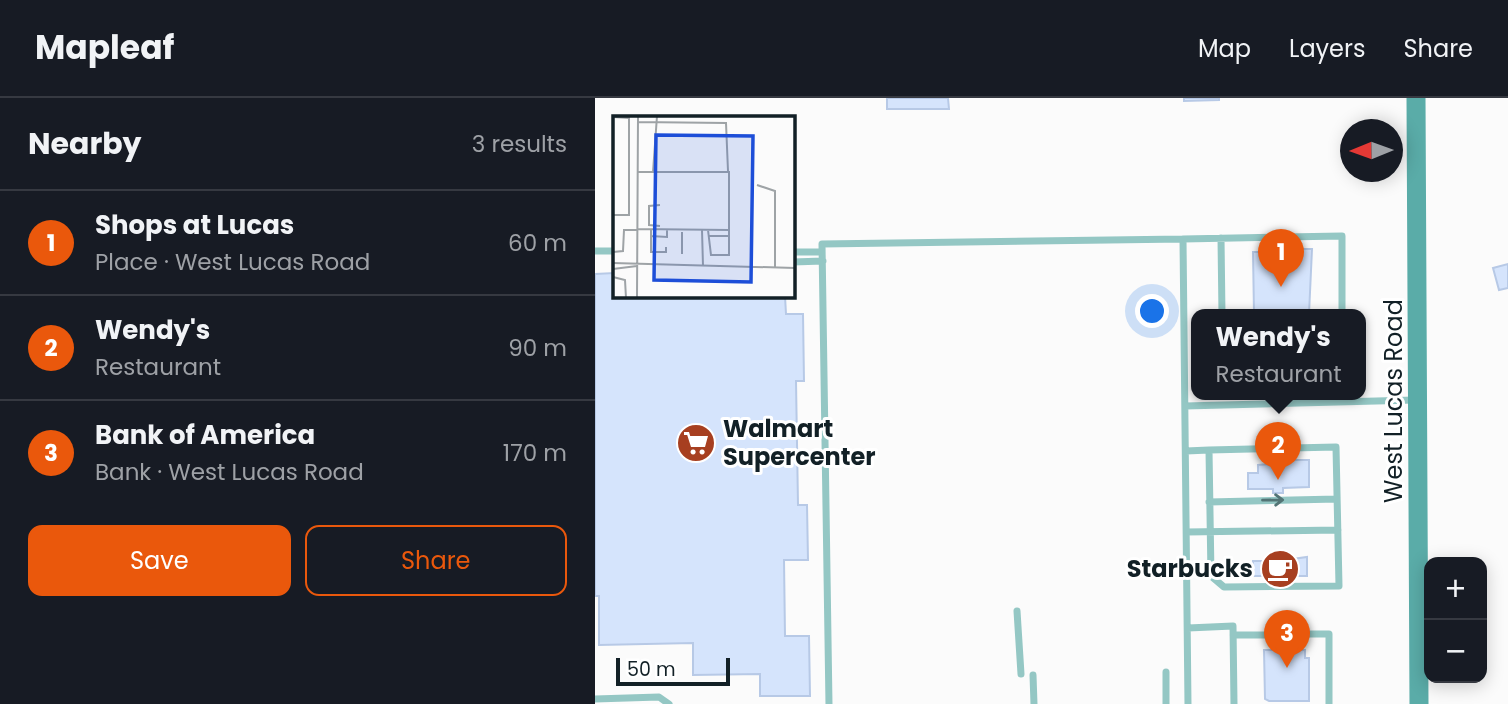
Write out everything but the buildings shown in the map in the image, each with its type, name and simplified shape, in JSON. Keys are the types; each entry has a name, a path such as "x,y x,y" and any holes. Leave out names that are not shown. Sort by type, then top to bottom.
{"main road":[{"name":"West Lucas Road","path":"1416,98 1419,704"}],"lane":[{"path":"829,704 822,244 1342,236 1342,309"},
{"path":"1221,238 1222,309"},
{"path":"1183,239 1188,704"},
{"path":"595,250 613,251"},
{"path":"795,252 822,252"},
{"path":"795,262 823,261"},
{"path":"1184,370 1191,370"},
{"path":"1185,406 1419,400"},
{"path":"1186,451 1209,450 1336,447 1339,586 1224,587 1211,576 1209,450"},
{"path":"1209,502 1337,499"},
{"path":"1187,532 1338,530"},
{"path":"1017,611 1021,674"},
{"path":"1188,628 1233,626 1234,704"},
{"path":"1301,634 1329,634 1329,704"},
{"path":"1233,635 1273,635"},
{"path":"1166,672 1166,704"},
{"path":"1033,675 1034,704"},
{"path":"595,698 659,697 669,704"}],"place":[{"name":"Shops at Lucas","path":"1281,287"},
{"name":"Walmart Supercenter","path":"696,443"},
{"name":"Wendy's","path":"1278,480"},
{"name":"Starbucks","path":"1280,569"},
{"name":"Bank of America","path":"1287,668"}]}
